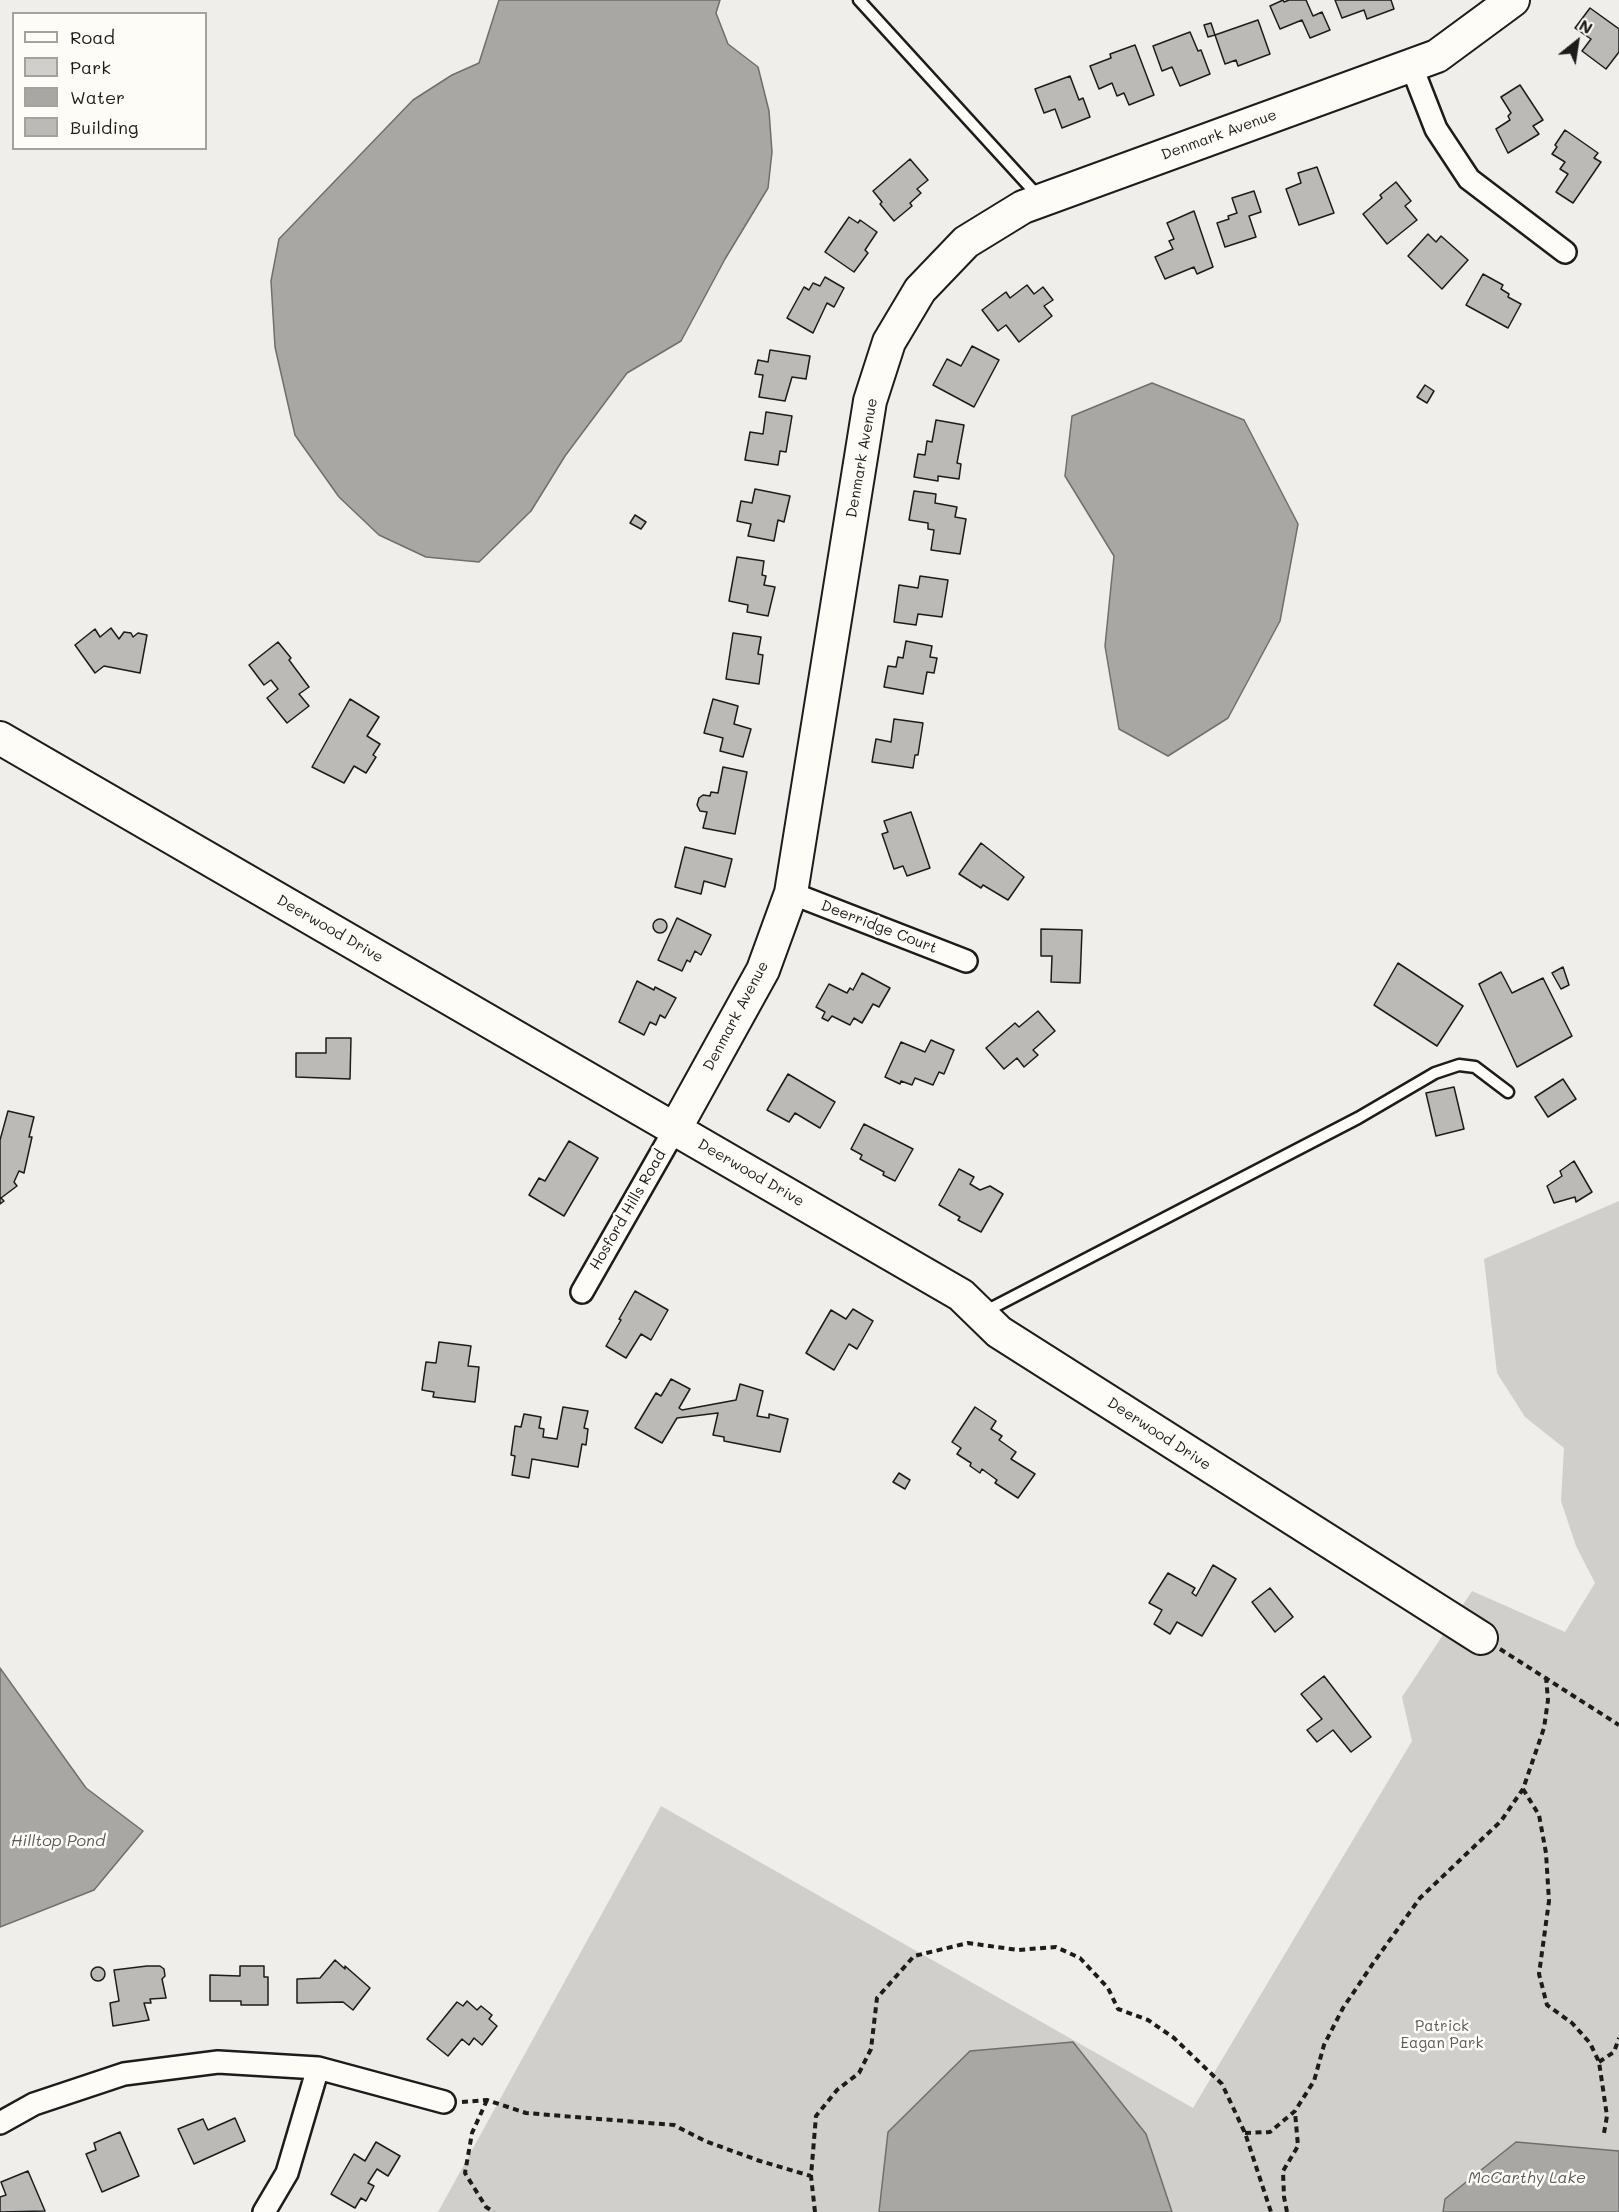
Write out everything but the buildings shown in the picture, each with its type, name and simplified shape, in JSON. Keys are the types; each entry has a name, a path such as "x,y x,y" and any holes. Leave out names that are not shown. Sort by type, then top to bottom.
{"street":[{"name":"Denmark Avenue","path":"675,1129 763,970 791,892 870,401 889,342 920,290 966,242 1023,207 1437,56 1513,0"},
{"path":"1411,65 1436,129 1469,179 1565,252"},
{"name":"Deerwood Drive","path":"0,738 961,1295 999,1332 1481,1638"},
{"name":"Deerridge Court","path":"791,892 966,961"},
{"name":"Hosford Hills Road","path":"582,1292 675,1129"},
{"path":"0,2123 34,2104 124,2074 218,2062 318,2068 444,2102"},
{"path":"264,2212 287,2173 318,2068"}],"lane":[{"path":"860,0 1042,200"},
{"path":"980,1314 1358,1118 1435,1073 1459,1065 1475,1067 1508,1092"}],"path":[{"path":"1481,1638 1619,1725"},
{"path":"1245,2133 1270,2132 1294,2111 1314,2081 1324,2044 1338,2017 1374,1962 1420,1898 1500,1821 1523,1789 1544,1728 1548,1700 1546,1677"},
{"path":"1523,1789 1539,1815 1546,1853 1549,1901 1539,1974 1548,2005 1572,2023 1590,2043 1599,2062 1607,2116 1604,2133"},
{"path":"815,2212 811,2176 816,2116 837,2090 859,2073 871,2049 878,1998 914,1956 968,1943 1018,1950 1056,1947 1080,1958 1108,1988 1118,2008 1148,2020 1174,2038 1222,2084 1245,2133 1272,2212"},
{"path":"1599,2062 1614,2052 1619,2038"},
{"path":"444,2102 487,2100 526,2113 674,2125 705,2141 811,2176"},
{"path":"487,2100 472,2133 465,2173 486,2207 494,2212"},
{"path":"1287,2212 1283,2171 1298,2146 1294,2111"}],"green space":[{"name":"Patrick Eagan Park","path":"1619,1201 1619,2212 438,2212 661,1806 1193,2108 1412,1741 1402,1697 1472,1591 1565,1632 1595,1583 1576,1546 1561,1501 1564,1448 1525,1417 1497,1373 1484,1259"}],"water":[{"path":"499,0 720,0 716,13 728,44 758,67 769,111 772,152 768,188 725,259 681,341 627,373 565,456 531,511 479,562 426,557 379,535 339,497 295,435 275,347 271,281 279,239 413,100 452,75 479,63"},
{"path":"1152,383 1244,420 1298,524 1280,621 1228,718 1168,756 1119,729 1105,646 1114,556 1065,476 1072,416"},
{"name":"Hilltop Pond","path":"0,1668 86,1788 143,1831 94,1890 0,1927"},
{"path":"1073,2042 1146,2134 1172,2212 879,2212 888,2132 970,2051"},
{"name":"McCarthy Lake","path":"1516,2142 1619,2151 1619,2212 1443,2212 1445,2199"}]}
